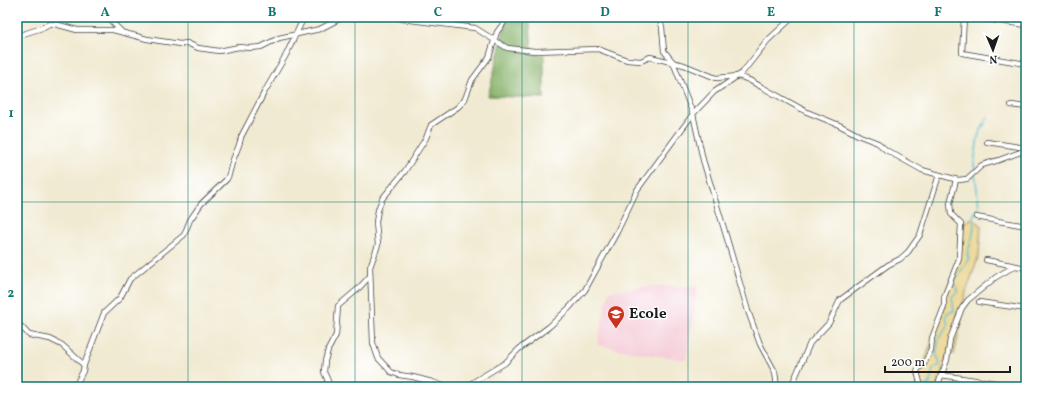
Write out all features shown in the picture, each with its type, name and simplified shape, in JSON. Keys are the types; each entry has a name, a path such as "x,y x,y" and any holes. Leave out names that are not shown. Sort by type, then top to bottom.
{"street":[{"path":"107,17 122,32"},
{"path":"75,387 83,371 104,313 120,298 130,279 184,235 190,220 201,204 227,179 230,174 232,162 240,144 241,137 264,91 286,55 304,17"},
{"path":"17,36 42,28 49,24 55,24 77,30 113,30 146,39 180,44 188,43 198,48 218,51 239,47 261,47 279,38 320,29 343,17"},
{"path":"396,17 475,28 507,48 535,51 598,49 627,60 641,61 650,57 673,62 716,78 738,76 749,80 806,112 878,143 886,150 922,170 956,180 967,180 982,165 1026,149"},
{"path":"447,387 431,384 413,377 391,372 378,358 371,337 370,276 370,267 378,245 376,222 382,199 405,171 426,138 431,124 458,107 465,99 472,80 490,57 497,32 508,17"},
{"path":"660,17 664,51 673,62 693,114 702,160 748,311 760,344 775,372 777,387"},
{"path":"465,387 505,363 519,349 550,326 570,307 585,290 617,232 637,190 693,114 714,92 742,73 768,40 793,17"},
{"path":"964,17 962,53 1026,64"},
{"path":"972,17 1002,19 1026,25"},
{"path":"1011,105 1026,107"},
{"path":"987,142 1026,149"},
{"path":"791,387 810,343 829,323 840,300 888,265 900,259 920,235 939,175"},
{"path":"918,387 920,383 917,372 918,369 924,364 931,350 932,338 944,307 944,297 959,259 961,224 951,214 950,203 956,180"},
{"path":"976,217 1026,226"},
{"path":"986,260 1026,268"},
{"path":"937,387 947,360 950,339 962,308 968,300 996,277 1015,266"},
{"path":"324,387 328,381 324,372 325,361 328,350 336,335 338,306 358,289 370,276"},
{"path":"979,302 1026,309"},
{"path":"17,322 29,335 50,339 62,345 84,365"},
{"path":"941,375 1023,387"}],"shaded area":[{"path":"649,286 698,286 686,360 597,345 609,291"}],"green space":[{"path":"530,21 532,54 544,55 544,98 488,96 506,22"}],"sand":[{"path":"972,218 981,225 979,255 966,292 954,354 948,353 937,387 918,387 918,369 924,364 944,307 944,297 959,259 961,224"}],"waterway":[{"path":"975,170 974,165 978,136 988,117"},
{"path":"929,387 933,369 940,365 936,354 939,338 948,326 946,316 947,313 954,311 952,296 958,292 954,282 969,258 967,255 974,229 973,217 979,206 975,174"},
{"path":"925,387 930,381"}],"place":[{"name":"Ecole","path":"616,329"}]}
